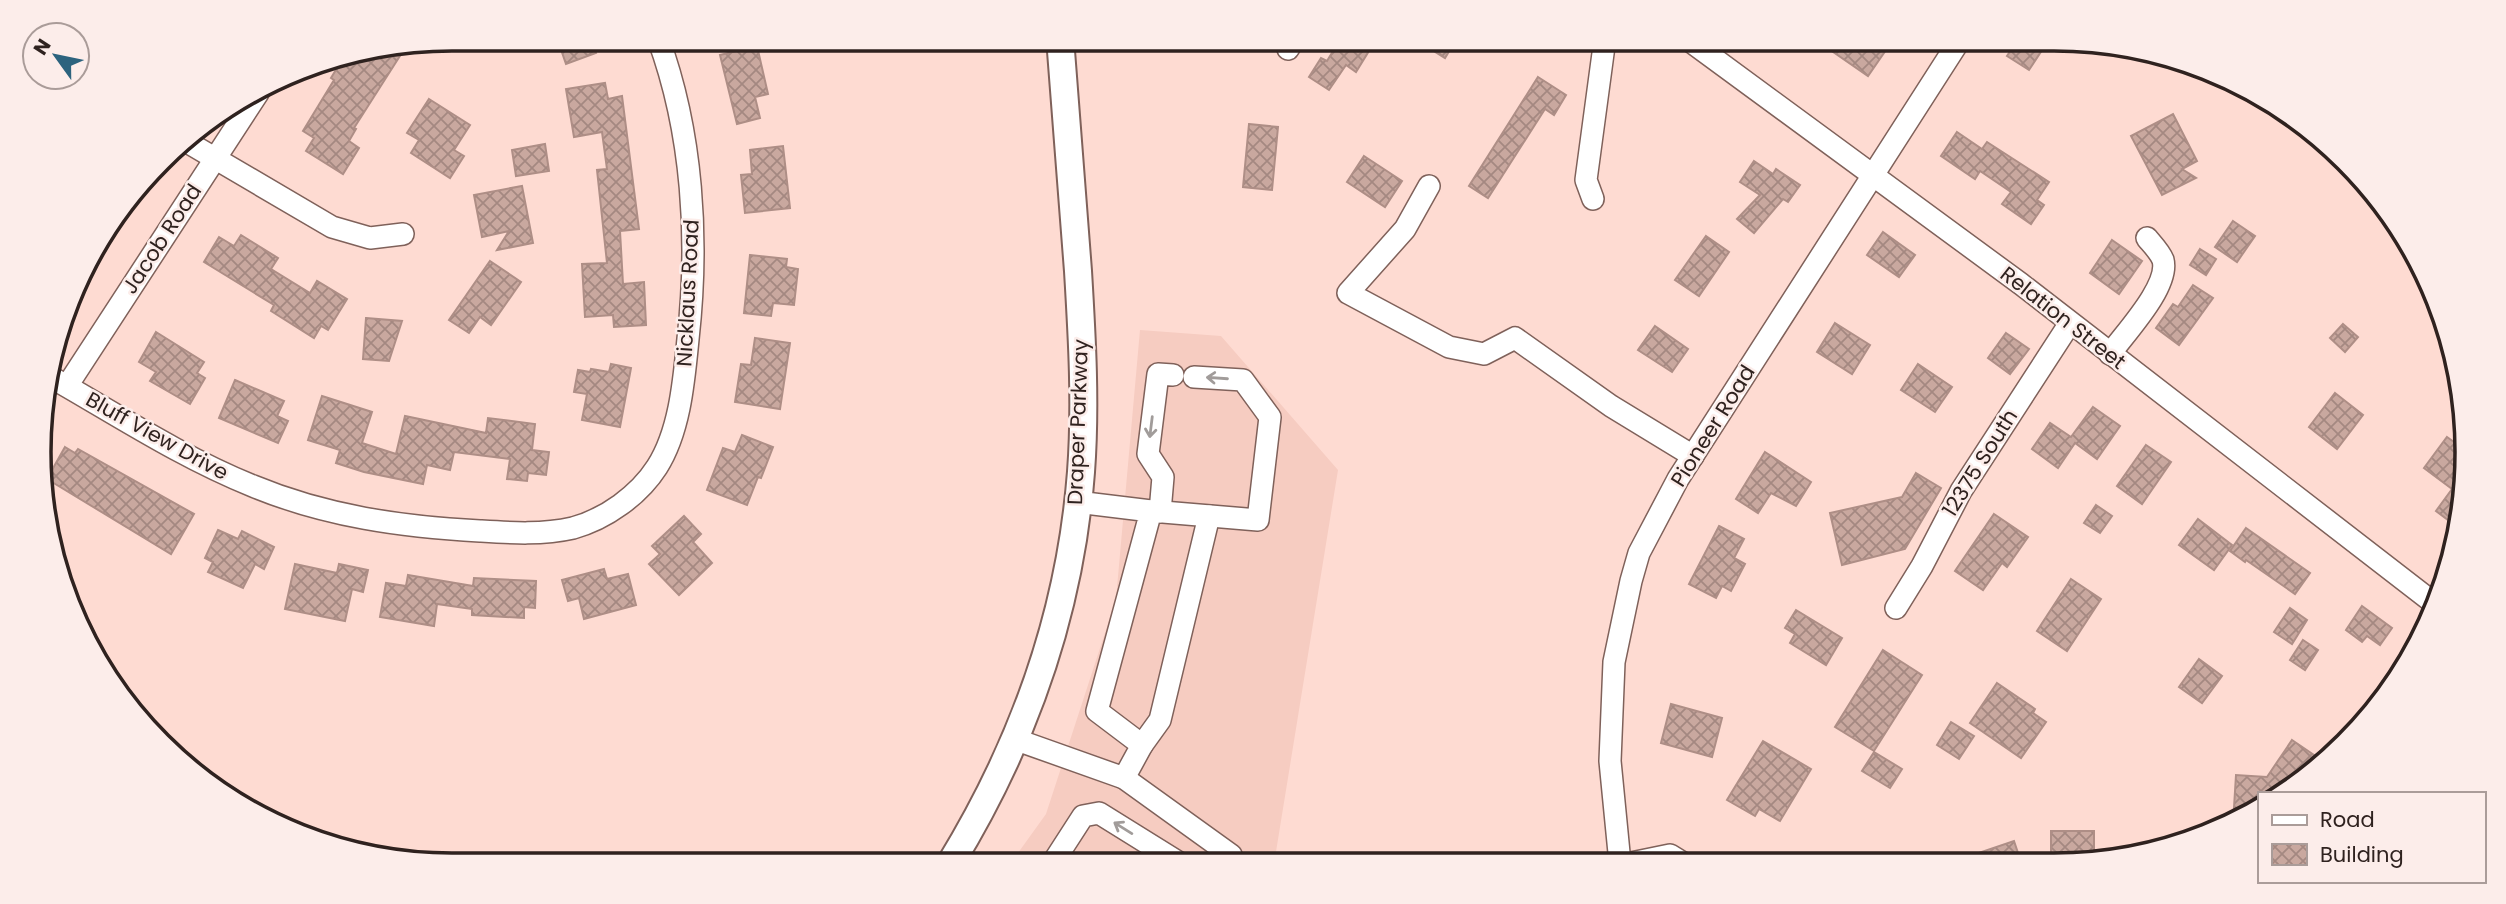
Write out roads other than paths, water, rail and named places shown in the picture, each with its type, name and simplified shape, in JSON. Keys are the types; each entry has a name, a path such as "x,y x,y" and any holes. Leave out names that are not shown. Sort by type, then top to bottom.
{"main road":[{"name":"Draper Parkway","path":"957,853 978,820 1017,740 1052,639 1081,472 1083,358 1061,51"}],"street":[{"name":"Nicklaus Road","path":"632,496 657,467 673,431 691,318 693,263 689,180 676,102 662,51"},
{"path":"1592,199 1586,180 1603,51"},
{"name":"Relation Street","path":"1704,51 1873,174 2428,598"},
{"name":"Pioneer Road","path":"1619,853 1610,761 1614,662 1639,553 1693,456 1953,51"},
{"name":"Jacob Road","path":"58,381 249,106"},
{"path":"193,145 332,227 370,238 404,234"},
{"path":"1429,186 1405,229 1348,292 1449,347 1484,354 1515,338 1611,406 1693,456"},
{"path":"2110,354 2156,292 2163,278 2163,261 2147,238"},
{"name":"12375 South","path":"1896,608 1922,566 1961,491 2070,323"},
{"path":"1142,745 1097,711 1163,477 1148,454 1158,374 1173,375"},
{"path":"1077,502 1258,520 1270,417 1243,380 1194,377"},
{"name":"Bluff View Drive","path":"58,381 192,459 297,502 362,518 420,528 538,534 576,527 606,514 632,496"},
{"path":"1124,778 1142,745 1160,720 1209,516"},
{"path":"1017,740 1124,778 1228,853"},
{"path":"1059,853 1083,816 1098,813 1163,853"}]}
